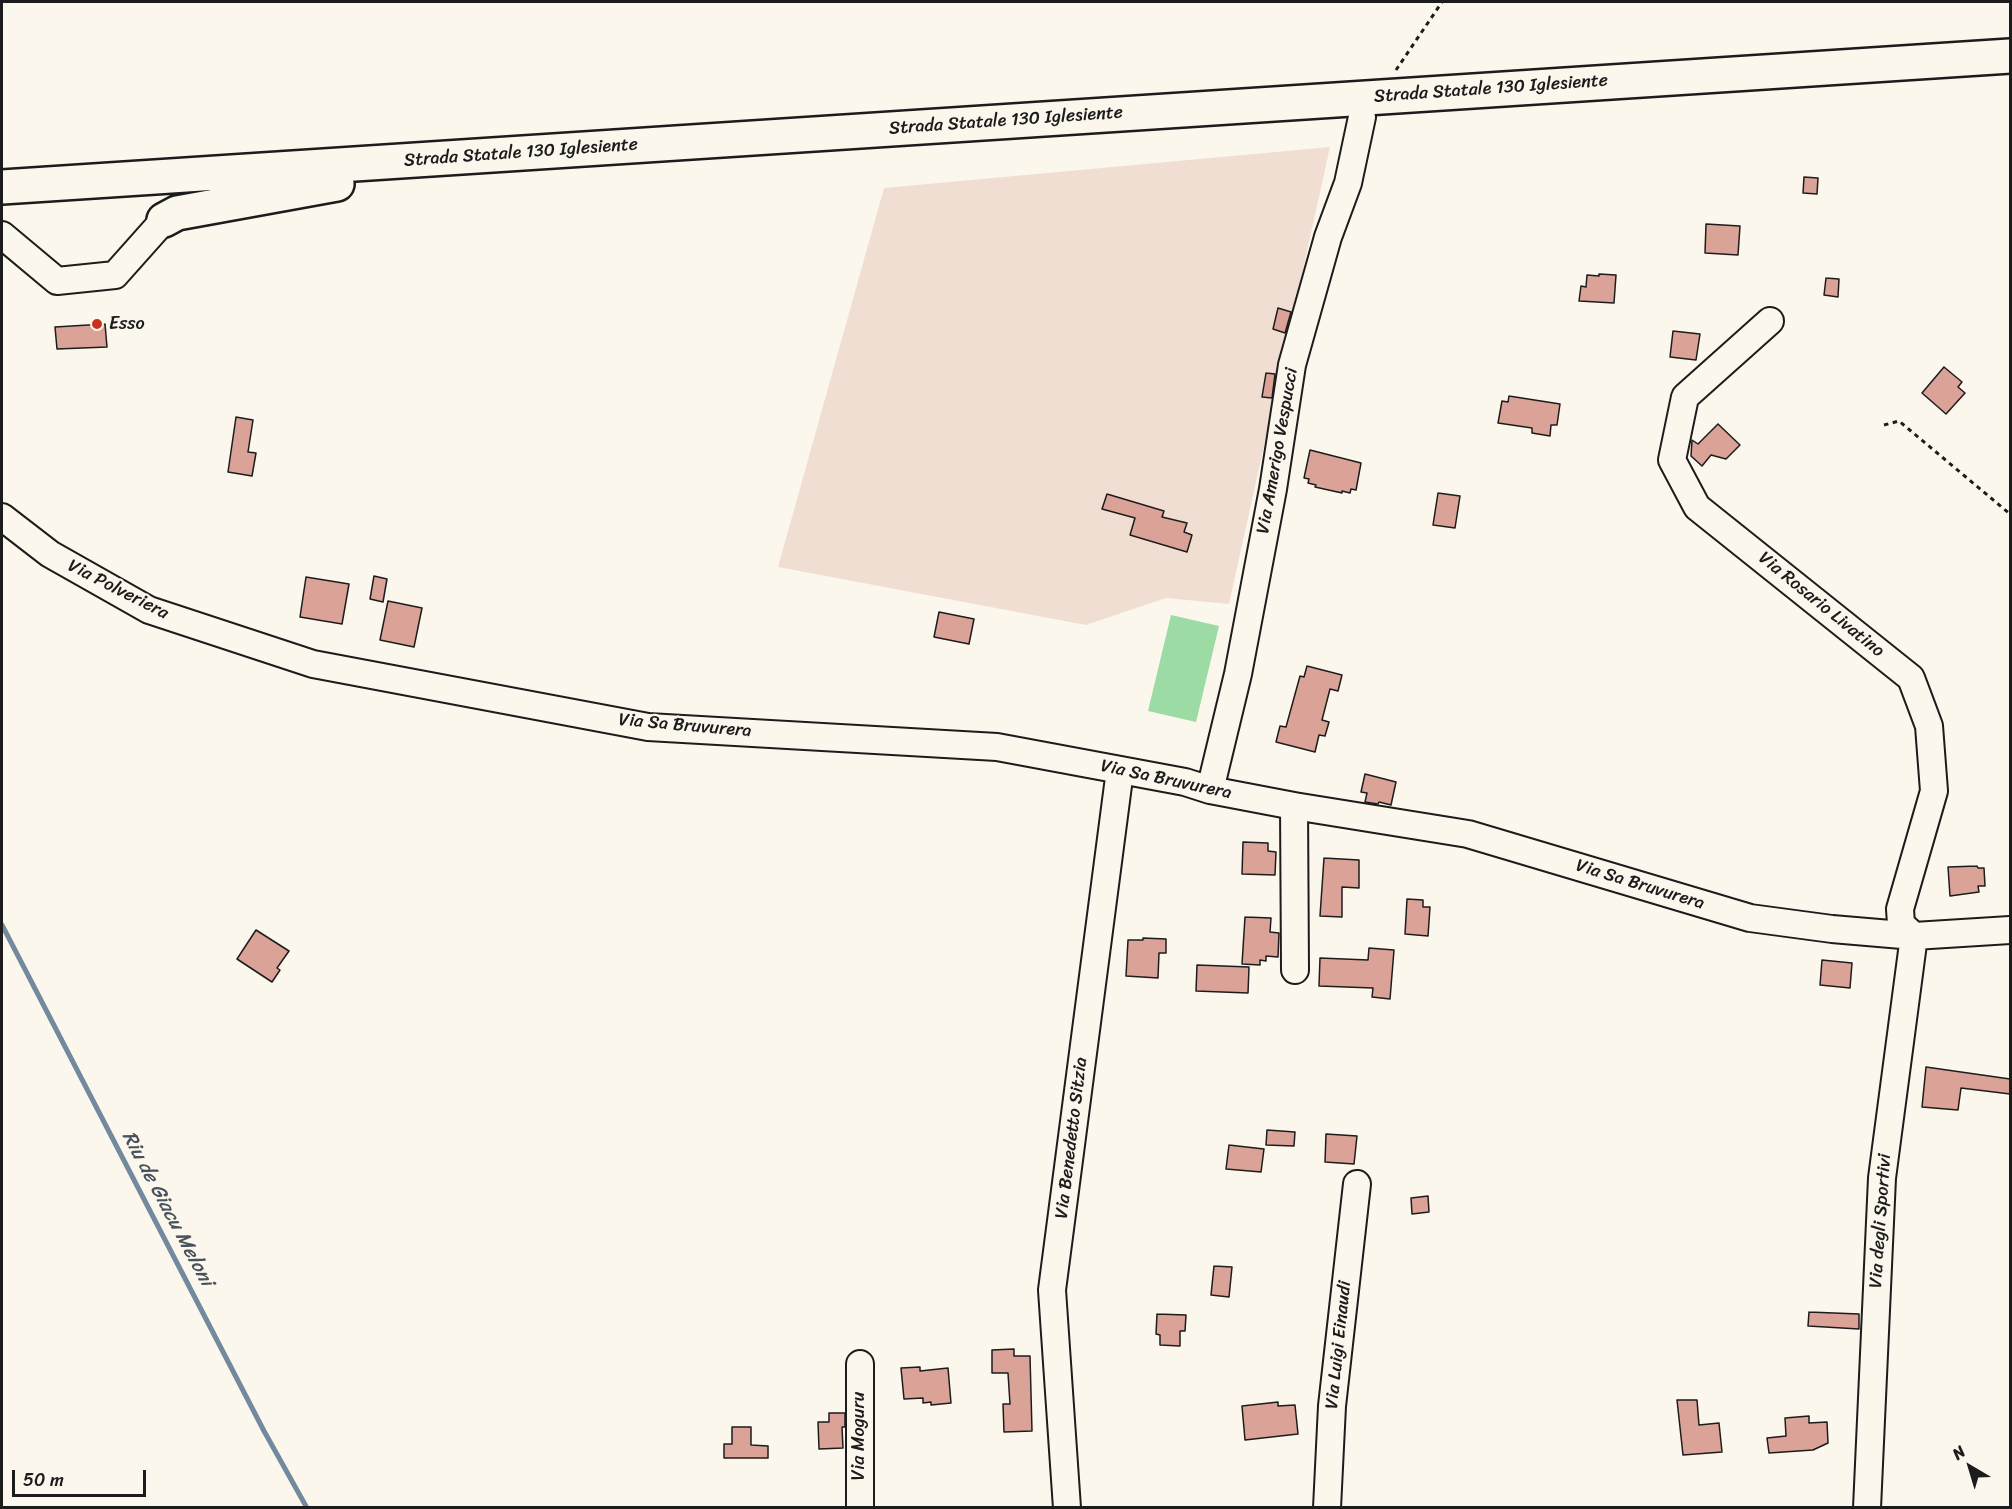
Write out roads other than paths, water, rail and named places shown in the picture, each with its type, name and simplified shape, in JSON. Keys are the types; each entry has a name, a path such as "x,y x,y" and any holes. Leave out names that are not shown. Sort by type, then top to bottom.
{"main road":[{"name":"Strada Statale 130 Iglesiente","path":"2,187 2010,56"},
{"name":"Strada Statale 130 Iglesiente","path":"2,225 337,184 2010,76"},
{"path":"164,220 177,213 337,184"}],"street":[{"name":"Via Amerigo Vespucci","path":"1210,790 1238,674 1273,489 1292,365 1328,237 1348,183 1362,117"},
{"path":"2,225 57,281 115,275 164,220"},
{"name":"Via Rosario Livatino","path":"1770,321 1685,396 1672,460 1697,507 1911,678 1929,726 1934,791 1900,909 1901,924 1914,936"},
{"name":"Via Polveriera","path":"2,517 50,555 149,610 314,664"},
{"name":"Via Sa Bruvurera","path":"314,664 648,726 997,747 1185,782 1210,790 1293,806 1468,834 1750,918 1832,930 1914,936 2010,930"},
{"name":"Via Benedetto Sitzia","path":"1068,1508 1052,1290 1120,770"},
{"path":"1293,806 1295,970"},
{"name":"Via degli Sportivi","path":"1867,1508 1882,1178 1914,936"},
{"name":"Via Luigi Einaudi","path":"1327,1508 1332,1406 1357,1184"},
{"name":"Via Moguru","path":"860,1364 860,1508"}],"waterway":[{"name":"Riu de Giacu Meloni","path":"2,925 264,1431 307,1508"}],"place":[{"name":"Esso","path":"97,324"}]}
